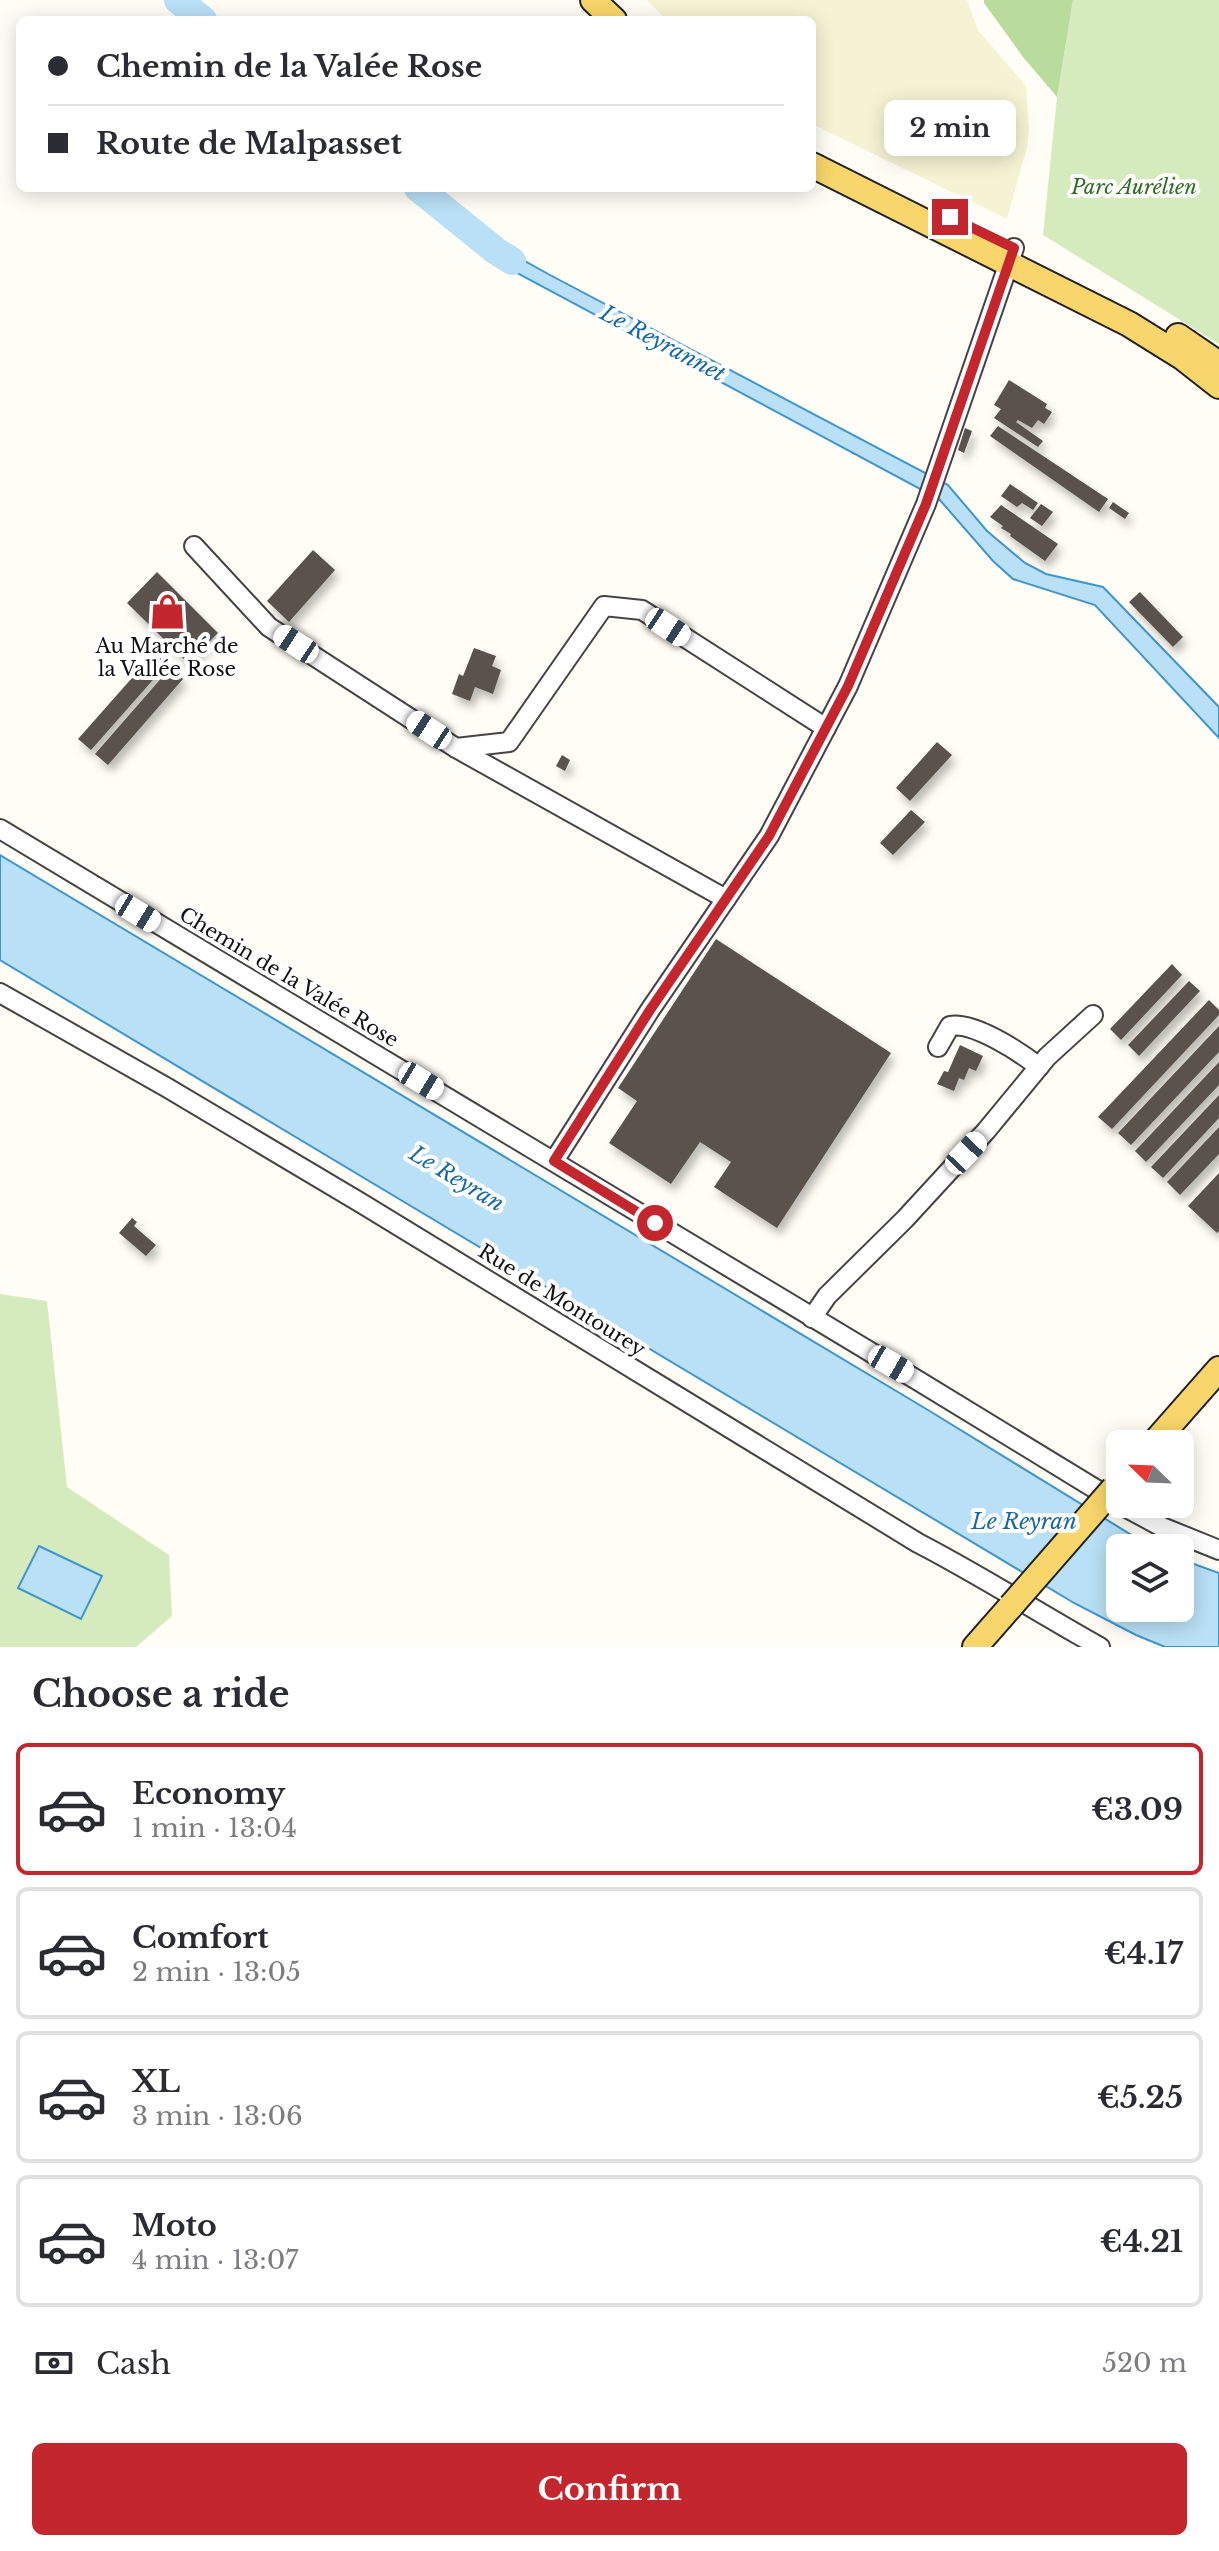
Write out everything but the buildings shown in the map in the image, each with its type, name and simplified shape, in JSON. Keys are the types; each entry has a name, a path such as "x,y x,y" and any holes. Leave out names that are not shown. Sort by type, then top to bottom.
{"main road":[{"path":"593,0 610,16"},
{"path":"616,0 631,16"},
{"path":"816,150 1011,256 1150,318 1219,364"},
{"path":"816,167 1011,256"},
{"path":"1035,268 1182,357 1219,386"},
{"path":"1165,1430 1219,1369"},
{"path":"975,1647 1106,1497"}],"street":[{"path":"554,1161 650,1010 769,836 848,686 926,504 1011,256"},
{"path":"194,546 269,627 456,748 726,899"},
{"path":"456,748 509,742 604,606 642,610 826,728"},
{"name":"Chemin de la Valée Rose","path":"0,829 1125,1507 1162,1527 1219,1550"},
{"name":"Rue de Montourey","path":"0,993 166,1087 513,1294 918,1543 1100,1647"},
{"path":"812,1318 827,1296 905,1219 986,1131 1059,1044 1093,1015"},
{"path":"938,1047 950,1026 961,1025 1001,1043 1039,1067"}],"shaded area":[{"path":"647,0 967,0 978,30 1026,86 1027,147 1007,219 816,126 816,16 663,16"}],"green space":[{"path":"984,0 1073,0 1057,97 1023,57"},
{"name":"Parc Aurélien","path":"1073,0 1219,0 1219,344 1043,235 1057,97"},
{"path":"0,1294 47,1301 67,1487 169,1555 172,1616 136,1647 0,1647"}],"water":[{"name":"Le Reyrannet","path":"485,234 494,244 550,275 948,485 987,531 1025,563 1046,574 1103,587 1219,707 1219,738 1095,605 1013,579 993,561 939,499 493,260 479,242"},
{"name":"Le Reyran","path":"0,855 1130,1534 1106,1534 1106,1620 1074,1603 0,960"},
{"path":"39,1546 102,1576 81,1619 18,1588"},
{"path":"1194,1564 1219,1573 1219,1647 1165,1647 1111,1622 1194,1622"}],"waterway":[{"name":"Le Reyrannet","path":"178,0 198,16"},
{"name":"Le Reyrannet","path":"423,192 512,261"}],"place":[{"name":"Au Marché de la Vallée Rose","path":"167,611"}],"route":[{"path":"655,1223 554,1161 650,1010 769,836 848,686 926,504 1014,248 950,217"}]}
